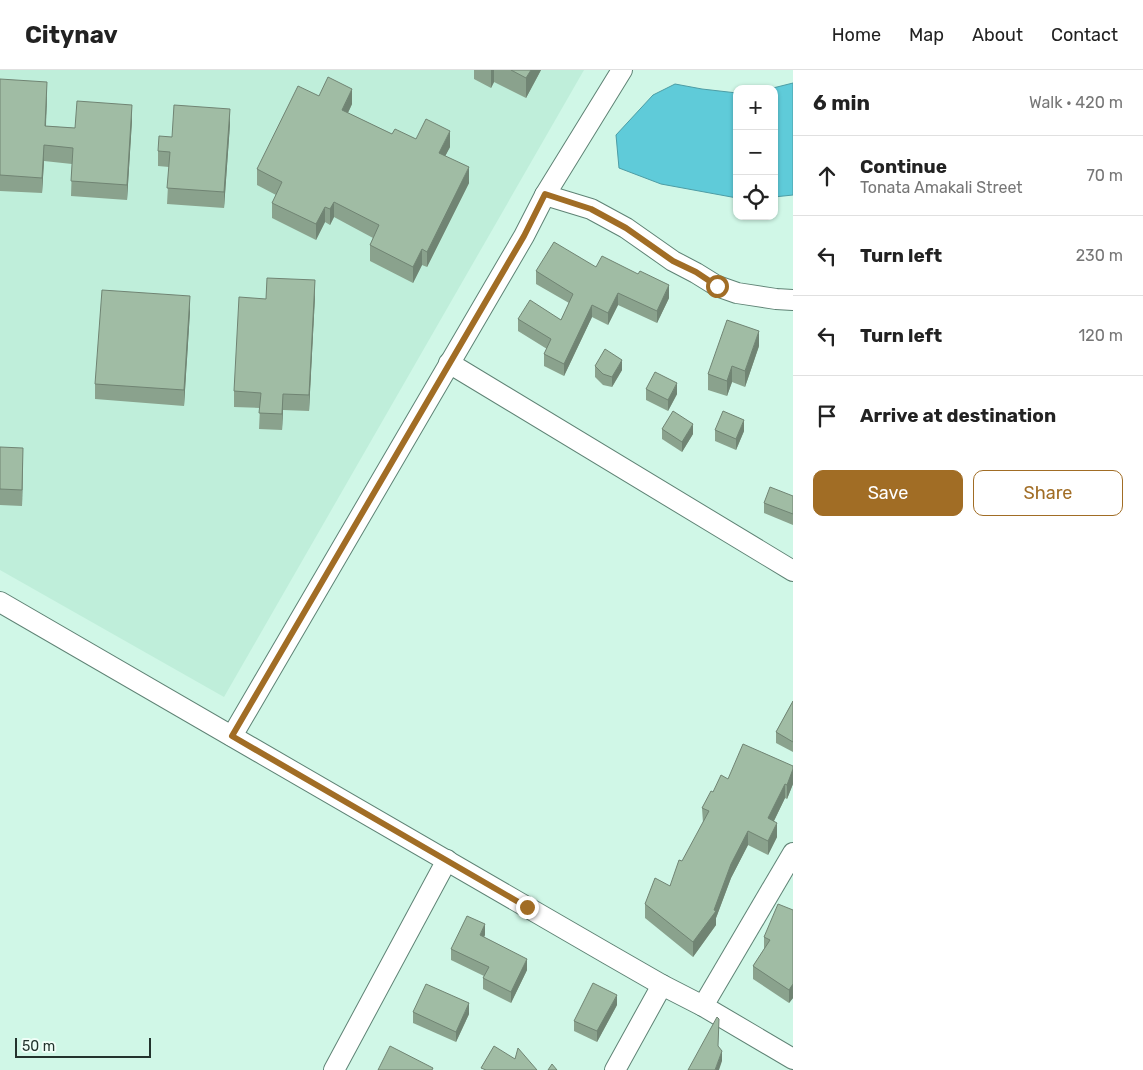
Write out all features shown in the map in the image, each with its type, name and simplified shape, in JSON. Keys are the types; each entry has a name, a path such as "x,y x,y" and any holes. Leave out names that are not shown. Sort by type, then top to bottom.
{"street":[{"path":"232,736 524,236 545,194 622,70"},
{"path":"545,194 591,209 626,228 673,261 696,272 717,286 736,293 793,300"},
{"path":"449,363 793,571"},
{"path":"0,602 793,1059"},
{"path":"703,1006 793,853"},
{"path":"334,1070 447,860"},
{"path":"615,1070 662,985"}],"shaded area":[{"path":"0,70 584,70 224,697 0,570"}],"water":[{"path":"793,83 793,195 778,197 778,130 778,87"},
{"path":"675,84 733,93 733,197 661,184 619,168 616,135 653,95"}],"building":[{"path":"511,70 531,70 526,78"},
{"path":"328,77 352,89 342,110 392,134 395,129 416,139 426,119 450,131 439,153 469,167 427,252 422,249 413,267 370,245 379,225 334,202 330,209 325,207 316,224 272,203 282,182 257,169 298,86 319,96"},
{"path":"0,79 47,82 45,126 75,128 77,101 132,105 127,185 71,181 73,148 44,145 42,178 0,175"},
{"path":"174,105 230,109 224,192 167,188 170,152 158,151 159,136 172,137"},
{"path":"554,242 596,267 602,256 638,274 640,271 669,285 657,311 618,293 608,313 592,305 564,364 544,354 551,339 518,319 530,300 561,320 573,294 536,271"},
{"path":"267,278 315,280 309,395 283,394 282,414 259,413 261,393 234,391 239,297 266,299"},
{"path":"102,290 190,296 184,390 95,384"},
{"path":"727,320 759,331 745,371 732,366 727,381 708,374"},
{"path":"605,349 622,360 612,377 603,374 595,366"},
{"path":"655,372 677,383 668,400 646,389"},
{"path":"673,411 693,424 682,442 662,429"},
{"path":"723,411 744,420 736,439 715,430"},
{"path":"0,447 23,448 22,490 0,489"},
{"path":"770,487 793,496 793,514 764,503"},
{"path":"793,701 793,742 776,732"},
{"path":"743,744 793,766 793,769 787,785 785,784 768,818 777,823 768,841 748,831 731,864 714,910 716,911 693,942 645,904 655,878 670,886 679,860 682,861 709,811 702,808 711,791 713,792 721,775 728,779"},
{"path":"778,904 793,910 793,984 789,990 753,966 770,940 764,937"},
{"path":"467,916 485,924 480,935 527,959 511,992 483,978 489,967 451,949"},
{"path":"593,983 617,995 597,1031 574,1021"},
{"path":"426,984 469,1003 456,1032 413,1012"},
{"path":"717,1017 719,1019 718,1046 722,1051 715,1070 688,1070"},
{"path":"390,1046 433,1068 432,1070 378,1070"},
{"path":"494,1046 515,1059 518,1048 537,1070 486,1070 481,1068"},
{"path":"552,1064 557,1070 548,1070"}],"route":[{"path":"527,907 232,736 524,236 545,194 591,209 626,228 673,261 696,272 717,286"}]}
